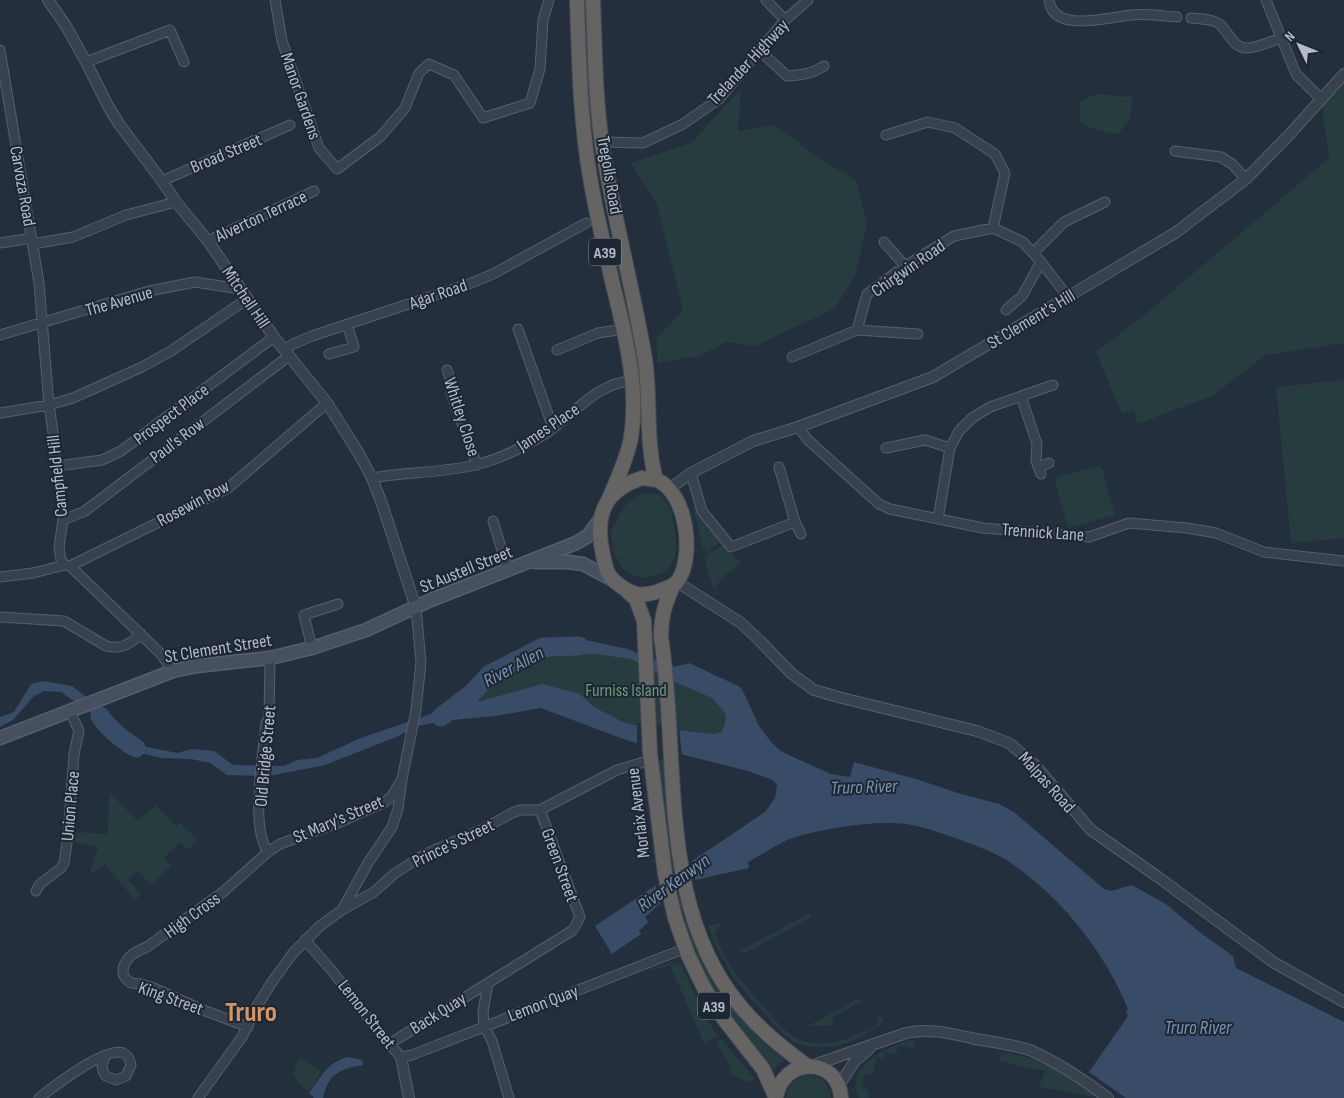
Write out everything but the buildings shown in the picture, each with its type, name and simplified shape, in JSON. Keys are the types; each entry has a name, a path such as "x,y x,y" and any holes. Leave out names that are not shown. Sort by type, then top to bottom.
{"highway":[{"name":"Tregolls Road","path":"577,0 580,99 584,146 601,233 625,329 632,381 633,413 631,439 609,499"},
{"name":"Tregolls Road","path":"593,0 597,93 602,142 616,222 645,362 650,460 656,480"},
{"name":"A39","path":"601,233 604,207 594,145 596,142 602,142"},
{"path":"642,478 656,480 669,489 676,498 686,528 686,560 683,572 675,584 654,593 637,595 626,590 611,579 603,558 599,521 602,511 616,491 628,483 642,478"},
{"name":"Morlaix Avenue","path":"675,584 663,612 661,637 681,862 691,912 703,946 729,991 741,1007 765,1033 808,1066"},
{"name":"Morlaix Avenue","path":"626,590 638,602 644,621 651,757 665,874 672,904 694,968 716,1009 763,1069 776,1098"},
{"name":"A39","path":"776,1098 777,1090 785,1076 792,1071 808,1066 830,1074 841,1094"}],"main road":[{"name":"St Austell Street","path":"416,608 431,600 576,543 588,536 599,521"},
{"name":"St Austell Street","path":"530,562 583,564 611,579"},
{"name":"St Clement Street","path":"0,738 173,670 270,658 312,648 366,630 416,608"}],"street":[{"name":"Manor Gardens","path":"275,0 282,41 319,148 337,169 380,137 405,108 419,73 429,64 454,75 484,118 530,102 540,69 543,20 549,0"},
{"path":"766,0 785,20"},
{"name":"Trelander Highway","path":"602,142 643,143 683,124 719,99 785,20 808,0"},
{"path":"1049,0 1050,6 1058,15 1084,22 1132,14 1177,17"},
{"path":"1266,0 1296,74 1321,99"},
{"name":"Mitchell Hill","path":"52,1 119,124 162,180 176,202 208,240 274,338 327,403 358,452 372,478 416,608"},
{"path":"1191,18 1217,22 1223,27 1234,43 1242,47 1251,48 1281,38"},
{"path":"86,62 170,30 184,62"},
{"name":"Carvoza Road","path":"0,50 33,241 43,323"},
{"path":"760,51 787,76 805,75 815,72 824,66"},
{"name":"St Clement's Hill","path":"669,489 691,473 753,441 798,427 933,377 1175,233 1246,179 1344,74"},
{"path":"886,135 928,122 955,128 995,154 1005,173 993,228 1023,242 1068,297"},
{"name":"Broad Street","path":"162,180 290,125"},
{"path":"1175,152 1221,157 1232,164 1246,179"},
{"name":"Alverton Terrace","path":"208,240 314,191"},
{"path":"0,243 74,237 126,215 176,202"},
{"path":"1033,253 1064,222 1105,202"},
{"name":"Agar Road","path":"286,353 293,344 493,274 586,223"},
{"name":"Chirgwin Road","path":"857,330 867,294 905,266 954,236 993,228"},
{"path":"884,242 905,266"},
{"path":"1006,310 1022,296 1041,262"},
{"name":"The Avenue","path":"0,335 149,290 195,282 240,289"},
{"path":"0,413 49,405 73,398 142,367 171,351 247,299"},
{"name":"Campfield Hill","path":"43,323 42,334 49,405 58,466 63,520 59,548 61,560 67,565"},
{"path":"329,354 354,347 347,324"},
{"path":"518,329 553,428"},
{"path":"557,350 600,332 625,329"},
{"path":"792,357 857,330 918,334"},
{"name":"Prospect Place","path":"58,466 102,460 121,451 274,338"},
{"name":"Paul's Row","path":"63,520 85,510 286,353"},
{"name":"Whitley Close","path":"446,370 453,388 451,393 477,465"},
{"name":"James Place","path":"372,478 477,465 519,449 553,428 604,388 615,383 632,381"},
{"path":"938,518 950,448 959,431 972,418 990,407 1053,385"},
{"path":"1021,396 1037,444 1036,461 1040,471 1050,464"},
{"name":"Rosewin Row","path":"0,577 33,573 67,565 228,488 327,403"},
{"name":"Trennick Lane","path":"798,427 814,445 880,504 890,508 983,528 1089,537 1129,523 1187,528 1216,533 1264,552 1344,561"},
{"path":"886,448 925,440 950,448"},
{"path":"778,467 795,522 801,534"},
{"path":"691,473 702,511 731,547 795,522"},
{"path":"493,520 508,570"},
{"path":"67,565 141,634 160,653 173,670"},
{"name":"Malpas Road","path":"675,584 741,623 792,674 814,690 977,731 1009,743 1034,764 1091,830 1273,962 1344,1002"},
{"path":"312,648 304,615 338,604"},
{"path":"342,910 368,862 392,827 398,809 416,710 420,662 416,608"},
{"path":"0,616 64,621 106,646 113,648 127,645 141,634"},
{"name":"Old Bridge Street","path":"268,852 262,839 259,800 266,723 269,718 270,658"},
{"name":"Union Place","path":"36,891 38,886 61,868 64,863 68,836 74,754 79,731 70,711"},
{"path":"540,810 617,770 651,757"},
{"name":"St Mary's Street","path":"268,852 287,841 338,823 385,802 391,797 402,779"},
{"name":"Prince's Street","path":"198,1098 248,1027 264,995 293,953 320,926 342,910 374,892 394,874 425,854 481,830 520,810 540,810"},
{"name":"Green Street","path":"540,810 580,917 579,920"},
{"name":"High Cross","path":"124,977 123,968 126,960 223,892 268,852"},
{"name":"Back Quay","path":"389,1044 560,939 574,928 579,920"},
{"name":"Lemon Street","path":"305,940 401,1057 408,1098"},
{"name":"Lemon Quay","path":"401,1057 412,1055 686,948"},
{"name":"King Street","path":"124,977 131,983 154,988 203,1010 248,1027"},
{"name":"Back Quay","path":"484,1026 483,1012 488,983"},
{"path":"484,1026 492,1041 509,1098"},
{"path":"808,1066 906,1033 928,1030 1014,1046 1030,1051 1059,1065 1108,1098"},
{"path":"841,1094 855,1061 876,1044"},
{"path":"39,1098 63,1079 106,1055"}],"green space":[{"path":"1344,74 1344,343 1266,355 1212,396 1137,424 1134,411 1122,414 1096,352 1148,312 1329,158 1321,99"},
{"path":"741,89 738,131 775,125 820,159 856,180 867,225 855,276 835,308 756,346 726,342 698,356 658,363 656,339 683,310 657,205 631,163 691,143"},
{"path":"1096,94 1132,97 1130,119 1119,133 1112,134 1093,129 1080,121 1080,102"},
{"path":"1344,380 1344,538 1291,543 1276,387"},
{"path":"1101,465 1115,515 1068,528 1054,478"},
{"path":"648,493 663,498 670,509 676,534 676,552 670,566 665,571 657,575 644,577 631,574 620,564 614,551 611,532 628,503 642,494"},
{"path":"693,506 722,541 706,553 705,549 703,550"},
{"path":"723,544 741,563 722,578 714,589 705,562 707,561 704,557"},
{"name":"Furniss Island","path":"594,654 631,659 677,683 712,698 724,712 726,717 724,727 721,732 714,734 639,726 623,722 594,707 580,694 470,701 524,661 555,656"},
{"path":"661,760 666,760 677,869 672,872 657,764"},
{"path":"109,792 138,821 156,805 176,826 180,823 198,840 188,850 180,843 164,858 171,866 151,885 137,870 128,879 141,894 135,900 105,864 89,875 98,848 72,841 74,832 108,834"},
{"path":"681,890 692,930 716,983 738,1015 752,1031 771,1050 784,1059 771,1073 763,1059 724,1008 706,977 692,945 681,911 676,893"},
{"path":"810,913 812,917 743,954 741,950"},
{"path":"721,923 715,934 728,961 745,985 790,1034 800,1040 822,1044 844,1040 876,1026 879,1023 876,1016 884,1018 881,1025 854,1040 837,1046 812,1047 795,1043 784,1035 733,977 716,946 708,926"},
{"path":"671,962 682,966 705,1017 718,1036 704,1043 670,965 652,971 653,968"},
{"path":"860,998 862,1001 831,1018 835,1025 808,1026"},
{"path":"721,1039 755,1079 747,1082 731,1074 729,1065 716,1042"},
{"path":"912,1040 915,1043 914,1048 898,1046 896,1054 885,1052 883,1059 876,1057 873,1074 865,1073 862,1088 869,1090 868,1097 870,1098 859,1098 855,1087 857,1077 862,1068 881,1053"},
{"path":"1001,1052 1030,1058 1046,1064 1099,1098 1039,1087 1045,1071 999,1061"},
{"path":"300,1058 321,1072 309,1092 292,1075 297,1070 294,1067"},
{"path":"806,1075 820,1078 829,1088 831,1098 786,1098 792,1083"}],"water":[{"name":"Truro River","path":"586,640 627,649 674,667 689,663 742,689 759,726 772,743 782,752 831,774 850,777 854,762 999,804 1015,813 1104,889 1111,891 1132,885 1167,905 1202,934 1233,956 1236,968 1344,1022 1344,1098 1126,1098 1089,1072 1128,1016 1126,1011 1128,1009 1107,967 1080,927 1047,892 1011,863 969,843 912,825 884,823 853,825 822,830 790,839 748,862 749,868 695,880 660,904 645,917 648,922 639,931 641,934 612,954 595,926 765,812 775,798 777,785 773,780 748,771 629,741 541,708 496,716 441,721 418,726 396,737 325,765 269,776 227,775 210,763 191,759 162,758 136,752 120,742 116,733 106,724 61,692 44,691 33,697 13,720 0,727 0,717 14,712 31,684 43,681 72,686 89,699 122,734 137,745 177,753 192,749 214,751 233,765 284,766 297,760 317,758 361,738 469,701 463,697 501,668 532,651","holes":["594,654 631,659 677,683 712,698 726,717 721,732 714,734 639,726 623,722 594,707 580,694 542,684 481,701 471,701 524,661 555,656"]},
{"path":"349,1057 362,1060 363,1065 348,1068 336,1074 328,1083 323,1098 313,1098 314,1096 309,1094 326,1070 336,1062"}],"pier":[{"path":"637,723 679,728 682,756 637,745"},
{"path":"692,859 696,883 661,907 655,883"}],"waterway":[{"name":"River Allen","path":"441,717 472,693 490,674 543,647 579,646"},
{"name":"River Allen","path":"100,716 116,734 136,748"}],"district":[{"name":"Truro","path":"251,1011"}],"water label":[{"name":"River Kenwyn","path":"673,882"}]}
